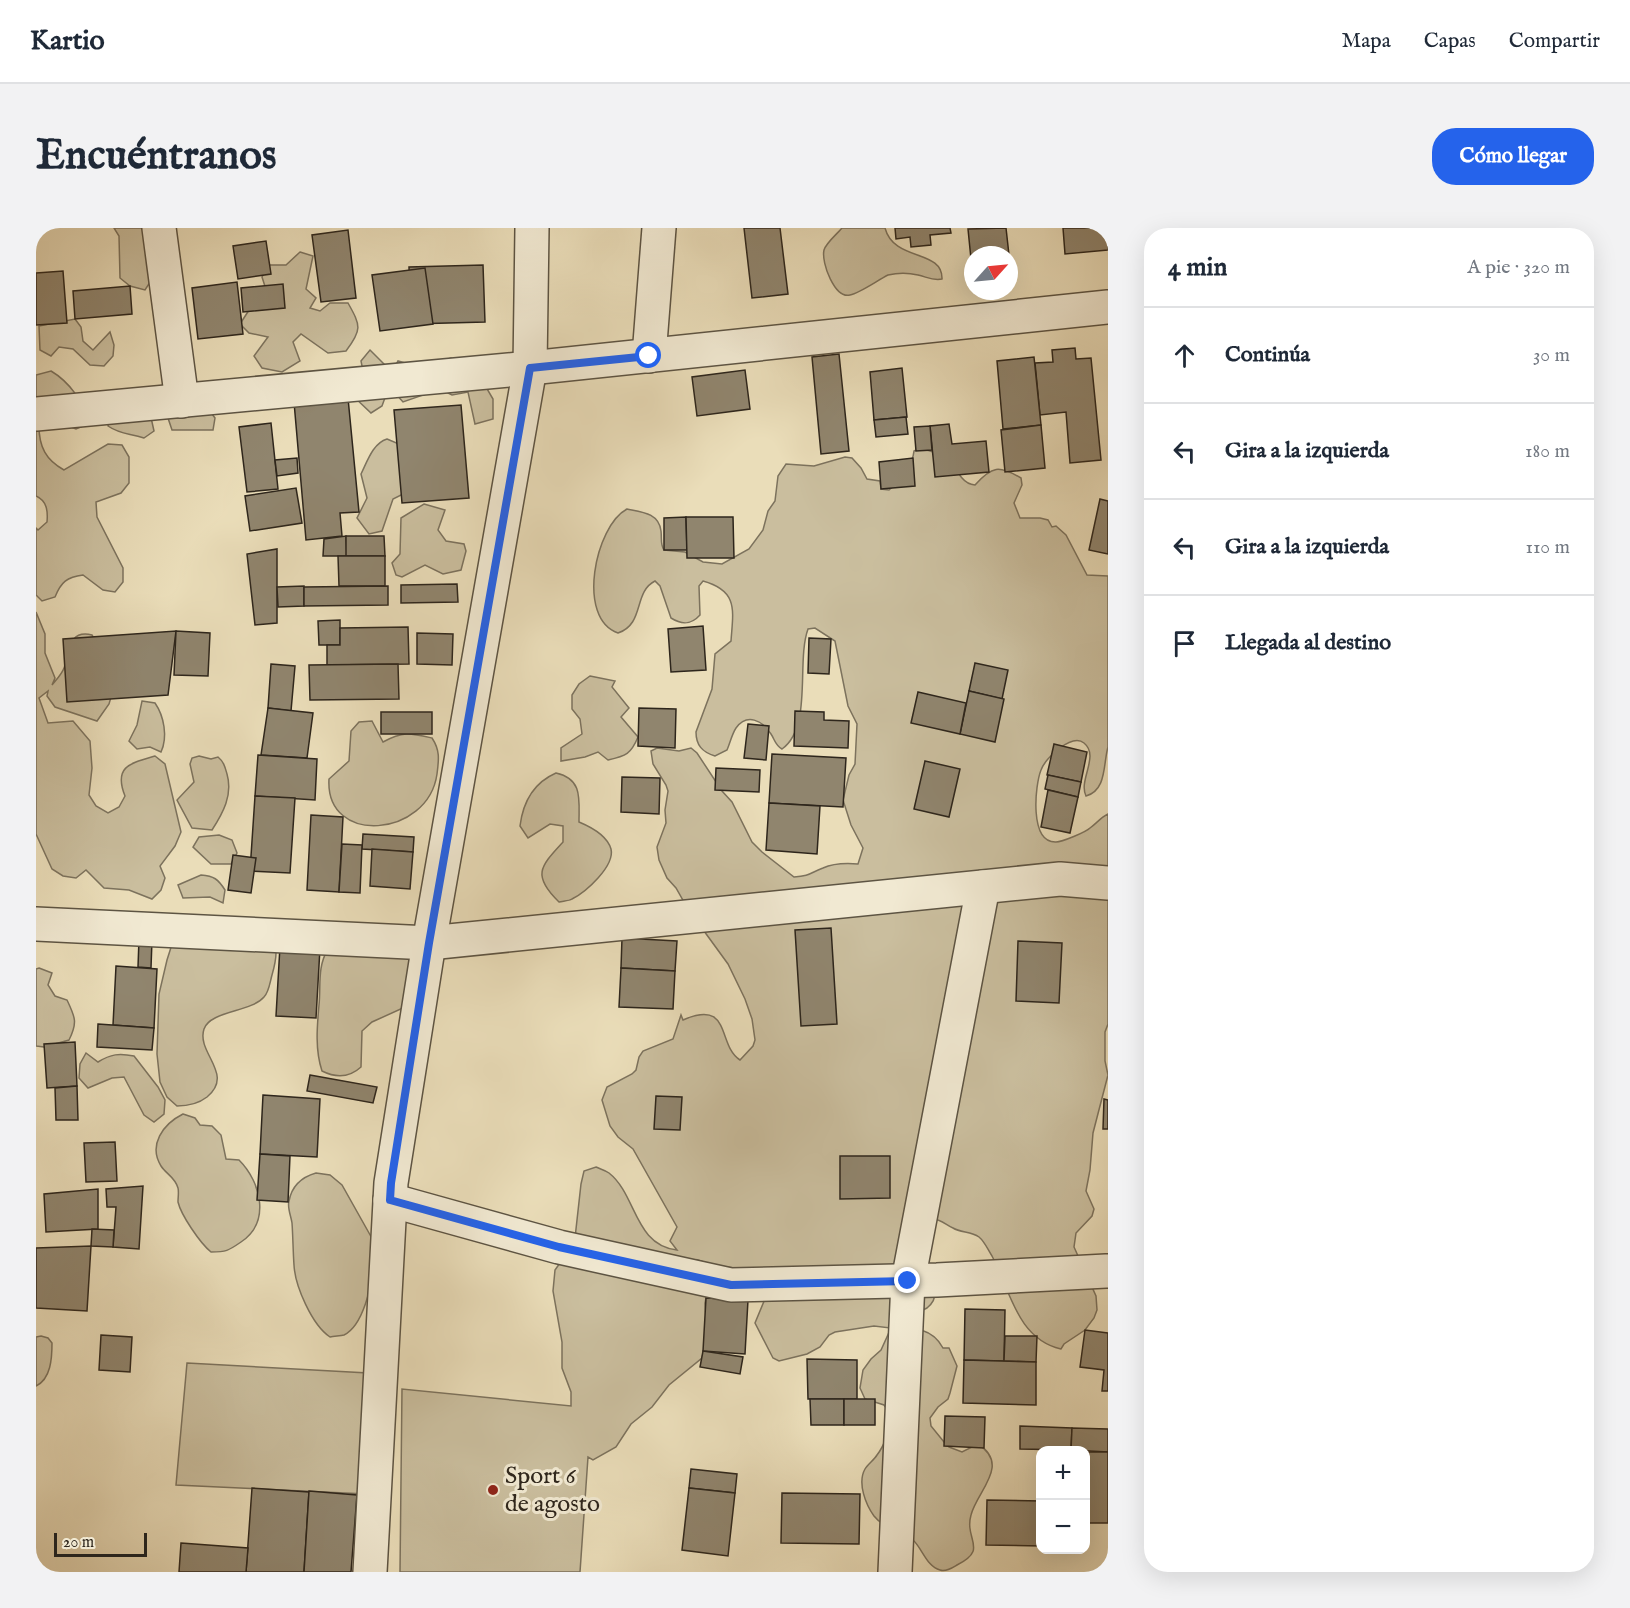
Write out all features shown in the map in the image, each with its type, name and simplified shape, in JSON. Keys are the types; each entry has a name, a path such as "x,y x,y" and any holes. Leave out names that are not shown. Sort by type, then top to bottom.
{"street":[{"path":"159,228 182,401"},
{"path":"370,1572 391,1183 429,943 530,368 532,228"},
{"path":"649,356 659,228"},
{"path":"36,414 530,368 1108,307"},
{"path":"36,924 429,943 1060,879 1108,883"},
{"path":"895,1572 908,1281 983,887"},
{"path":"390,1200 559,1247 731,1285 908,1281 1106,1271"}],"shaded area":[{"path":"114,228 153,228 158,270 145,290 130,286 120,278 119,236"},
{"path":"842,228 885,228 890,239 898,246 935,263 942,279 911,274 892,274 854,294 844,295 830,279 824,256 827,244"},
{"path":"300,252 313,256 306,289 316,298 310,308 320,311 330,303 348,303 357,323 357,333 346,351 328,353 301,334 293,342 300,361 282,372 262,368 254,356 268,337 249,333 240,324 251,307 270,302 262,277 268,265 286,265"},
{"path":"75,319 81,327 83,341 93,350 110,332 114,345 113,356 104,366 90,365 73,349 59,347 51,356 40,350 39,326"},
{"path":"370,350 392,372 398,361 405,363 427,384 434,363 451,358 479,375 493,399 493,419 475,424 468,392 452,395 440,389 403,402 395,393 391,381 382,406 371,413 352,395 365,381 361,361"},
{"path":"51,371 75,393 84,408 88,424 76,429 65,425 39,426 42,447 48,457 64,470 108,444 122,445 129,457 129,483 121,493 96,502 97,517 123,568 123,582 115,592 103,590 83,575 77,576 65,581 55,597 42,601 36,595 36,528 38,530 47,522 47,514 45,504 36,496 36,375"},
{"path":"135,388 146,395 154,431 144,438 108,426 114,401 121,393"},
{"path":"201,399 215,418 213,430 172,430 168,418"},
{"path":"387,439 399,444 411,490 393,499 382,531 369,534 357,518 367,498 361,474 374,449"},
{"path":"920,448 950,457 960,475 970,484 975,485 986,474 1001,469 1021,478 1022,485 1014,503 1020,518 1048,520 1052,527 1056,526 1066,535 1087,575 1108,576 1108,747 1103,776 1098,788 1086,796 1084,790 1090,755 1084,743 1073,741 1059,748 1044,765 1039,777 1036,800 1041,833 1047,840 1056,842 1088,830 1108,814 1108,1024 1105,1032 1105,1061 1108,1075 1093,1133 1086,1191 1094,1209 1092,1216 1076,1233 1074,1247 1096,1296 1097,1310 1094,1318 1085,1330 1064,1344 1061,1349 1046,1344 1034,1335 1017,1312 992,1256 981,1239 932,1219 922,1243 935,1291 933,1301 927,1308 889,1326 928,1332 939,1341 943,1348 949,1348 957,1366 948,1399 930,1418 931,1426 949,1447 962,1452 978,1444 987,1452 992,1461 989,1478 971,1515 970,1531 974,1549 972,1554 953,1567 942,1570 935,1568 928,1561 913,1540 888,1527 874,1516 862,1487 865,1469 880,1451 889,1427 890,1417 884,1405 865,1399 860,1388 863,1370 881,1350 891,1328 874,1326 835,1332 829,1335 820,1347 807,1354 779,1361 773,1358 755,1323 767,1294 748,1270 713,1265 698,1260 704,1271 706,1298 707,1335 702,1358 669,1385 652,1407 631,1424 616,1447 593,1460 588,1457 580,1572 400,1572 402,1389 571,1406 571,1392 562,1368 562,1342 553,1291 555,1270 575,1238 584,1171 596,1167 609,1173 618,1182 637,1218 652,1239 663,1246 677,1250 670,1241 677,1227 633,1149 618,1137 610,1126 602,1100 607,1087 636,1070 643,1051 673,1039 681,1015 683,1020 699,1015 709,1015 717,1019 728,1045 740,1060 753,1046 755,1040 752,1019 745,999 728,964 667,878 659,860 657,847 666,823 665,810 668,791 653,764 651,751 657,748 679,751 691,748 697,753 732,802 752,842 794,877 807,875 831,865 858,864 863,848 851,825 843,800 849,775 855,764 857,724 848,706 835,641 815,628 808,629 803,659 801,710 792,739 782,749 763,725 750,720 740,723 736,728 727,750 715,756 710,754 703,750 697,741 696,732 712,689 715,654 731,641 733,611 728,596 715,585 703,581 699,586 700,615 693,621 683,623 671,618 660,586 655,581 644,592 632,623 618,633 605,624 597,610 594,592 599,552 606,534 616,519 627,509 644,513 657,520 660,525 664,550 685,552 703,562 722,564 749,549 763,530 768,511 775,501 778,476 786,464 814,466 845,457 852,458 867,479 880,481 881,489 889,490 905,472 914,451"},
{"path":"424,504 445,510 438,530 446,541 464,544 466,551 461,570 443,574 425,565 402,577 396,575 392,563 400,554 401,518"},
{"path":"36,612 45,634 45,653 55,678 52,685 63,670 74,639 84,634 92,635 115,684 109,704 97,721 55,707 47,696 48,691 39,698 48,723 73,721 90,741 92,768 89,795 96,806 108,813 119,807 125,796 121,778 126,767 155,756 165,764 181,832 175,846 160,866 165,878 161,890 152,899 129,890 104,888 86,870 76,878 63,876 52,869 36,834"},
{"path":"590,676 615,681 612,687 629,708 621,717 638,737 630,751 619,757 608,760 598,752 561,761 561,748 582,734 580,719 572,709 572,695 579,684"},
{"path":"142,701 155,703 161,714 165,733 161,752 150,747 137,749 129,741 137,725"},
{"path":"372,721 383,742 407,734 432,738 438,755 437,774 430,795 416,811 398,821 378,826 359,824 343,815 332,801 329,779 349,761 351,731 359,722"},
{"path":"199,756 211,759 218,757 224,765 229,782 226,804 212,830 192,828 177,800 194,782 190,764 192,758"},
{"path":"556,773 571,780 578,791 579,822 602,836 611,849 609,863 592,885 572,899 559,902 545,885 542,871 549,858 563,842 563,826 550,824 528,838 520,826 530,794 541,782"},
{"path":"219,835 232,840 237,853 231,864 211,864 193,847 199,837"},
{"path":"201,875 212,877 220,883 225,890 223,903 210,897 183,898 178,885"},
{"path":"173,941 270,946 276,953 269,987 264,997 250,1006 214,1019 204,1029 205,1047 216,1072 215,1088 207,1097 196,1103 181,1106 177,1106 167,1097 160,1082 157,1054 159,994"},
{"path":"328,949 411,951 403,1008 372,1022 362,1031 361,1067 342,1076 322,1071 317,1047 320,977 322,963"},
{"path":"36,969 52,973 48,985 55,996 67,1000 74,1020 74,1029 69,1040 44,1047 36,1046"},
{"path":"86,1053 98,1062 115,1055 134,1056 165,1100 164,1114 154,1122 144,1115 124,1077 112,1078 88,1088 79,1078 80,1064"},
{"path":"183,1114 195,1118 200,1125 212,1126 221,1135 226,1159 239,1160 253,1179 257,1190 260,1202 256,1224 250,1234 227,1250 211,1252 197,1236 180,1208 177,1184 163,1169 157,1158 157,1143 164,1129"},
{"path":"316,1173 330,1175 342,1185 378,1249 368,1296 358,1320 344,1335 330,1337 311,1314 295,1274 292,1223 288,1206 295,1186 302,1179"},
{"path":"36,1337 48,1338 52,1343 52,1355 48,1373 36,1386"},
{"path":"187,1363 368,1373 367,1494 176,1485"}],"building":[{"path":"744,228 780,228 788,294 752,298"},
{"path":"895,228 950,228 951,233 930,235 931,245 911,247 910,237 896,239"},
{"path":"1006,228 1008,246 970,246 968,229"},
{"path":"1063,228 1108,228 1108,250 1065,254"},
{"path":"348,230 356,298 321,302 312,235"},
{"path":"266,241 271,274 238,279 233,246"},
{"path":"483,265 485,322 411,324 409,267"},
{"path":"425,268 433,324 380,331 372,275"},
{"path":"63,271 67,323 36,325 36,273"},
{"path":"237,282 243,334 198,339 192,288"},
{"path":"283,284 285,308 243,312 241,288"},
{"path":"130,286 132,314 75,319 73,291"},
{"path":"1075,348 1076,359 1091,358 1101,460 1070,463 1066,412 1040,415 1035,363 1053,362 1052,350"},
{"path":"839,354 849,451 821,454 812,357"},
{"path":"1034,357 1041,425 1003,429 997,361"},
{"path":"902,368 907,417 874,420 870,372"},
{"path":"745,370 750,409 697,416 692,377"},
{"path":"348,398 359,512 340,513 342,536 306,540 294,402"},
{"path":"461,405 469,498 402,503 394,410"},
{"path":"906,417 908,434 876,437 874,420"},
{"path":"271,423 278,489 247,492 239,427"},
{"path":"949,424 952,444 986,441 989,472 935,477 930,426"},
{"path":"1041,425 1045,468 1005,472 1001,430"},
{"path":"930,426 932,450 916,451 914,427"},
{"path":"297,458 298,473 277,476 275,460"},
{"path":"913,458 915,486 881,489 879,462"},
{"path":"296,488 302,523 250,531 245,496"},
{"path":"1100,499 1108,501 1108,554 1089,550"},
{"path":"686,517 687,550 664,550 664,518"},
{"path":"686,517 733,517 734,558 687,558"},
{"path":"346,536 347,556 323,556 324,539"},
{"path":"346,536 384,536 385,556 346,556"},
{"path":"277,549 277,623 255,625 247,554"},
{"path":"338,556 385,556 385,586 339,586"},
{"path":"457,584 458,602 401,603 401,585"},
{"path":"304,586 304,606 278,607 277,587"},
{"path":"388,586 388,605 304,606 304,587"},
{"path":"340,620 340,645 319,645 318,621"},
{"path":"703,626 706,670 671,672 668,629"},
{"path":"408,627 409,664 327,665 327,645 340,645 340,628"},
{"path":"176,631 168,695 67,702 63,639"},
{"path":"176,631 210,633 208,676 174,675"},
{"path":"417,633 453,634 452,665 417,664"},
{"path":"809,638 831,639 829,674 808,673"},
{"path":"975,663 1008,670 1002,699 969,691"},
{"path":"271,664 295,666 291,711 268,708"},
{"path":"398,664 399,699 310,700 309,665"},
{"path":"969,691 1004,699 995,742 960,734"},
{"path":"918,692 966,703 960,734 911,723"},
{"path":"268,708 313,713 307,758 261,755"},
{"path":"639,708 676,709 675,748 638,746"},
{"path":"795,711 824,712 824,720 849,721 848,748 794,746"},
{"path":"381,712 432,712 432,734 381,734"},
{"path":"748,724 769,726 766,760 744,758"},
{"path":"1054,744 1087,752 1081,782 1047,775"},
{"path":"772,754 846,758 843,807 769,803"},
{"path":"258,755 317,759 315,800 255,796"},
{"path":"925,761 960,769 949,817 914,809"},
{"path":"716,768 760,770 759,792 715,790"},
{"path":"1048,775 1081,782 1078,797 1045,789"},
{"path":"622,777 660,778 659,814 621,812"},
{"path":"1048,790 1078,797 1070,833 1041,827"},
{"path":"255,796 295,798 290,873 250,871"},
{"path":"769,803 820,806 817,854 766,850"},
{"path":"311,815 343,817 339,892 307,890"},
{"path":"363,834 414,837 413,852 362,849"},
{"path":"342,844 362,845 360,893 339,892"},
{"path":"372,849 413,852 410,889 370,886"},
{"path":"233,855 256,858 251,893 228,890"},
{"path":"831,928 837,1024 801,1026 795,930"},
{"path":"622,938 677,941 675,971 621,968"},
{"path":"139,939 152,940 151,968 138,967"},
{"path":"1018,941 1062,943 1059,1003 1016,1001"},
{"path":"280,946 320,948 316,1018 276,1016"},
{"path":"116,966 157,969 154,1028 113,1025"},
{"path":"621,968 675,971 673,1009 619,1007"},
{"path":"98,1024 154,1028 152,1050 97,1047"},
{"path":"75,1042 77,1086 47,1088 44,1044"},
{"path":"310,1075 377,1087 373,1103 307,1091"},
{"path":"77,1086 78,1120 56,1120 55,1088"},
{"path":"263,1095 320,1099 317,1157 260,1154"},
{"path":"656,1096 682,1097 680,1130 654,1129"},
{"path":"1104,1099 1108,1100 1108,1129 1103,1129"},
{"path":"115,1142 117,1181 86,1182 84,1143"},
{"path":"260,1154 290,1156 288,1202 257,1200"},
{"path":"840,1156 890,1156 890,1198 840,1199"},
{"path":"143,1186 139,1249 113,1247 116,1207 107,1207 106,1189"},
{"path":"98,1189 98,1229 46,1232 44,1194"},
{"path":"92,1229 114,1230 113,1247 91,1246"},
{"path":"91,1246 87,1311 36,1308 36,1248"},
{"path":"706,1298 748,1300 745,1354 703,1351"},
{"path":"965,1309 1005,1310 1004,1361 964,1360"},
{"path":"1085,1330 1108,1333 1108,1391 1102,1391 1104,1370 1080,1367"},
{"path":"101,1335 132,1337 130,1372 99,1370"},
{"path":"1005,1336 1037,1336 1036,1362 1004,1361"},
{"path":"703,1351 743,1357 740,1374 700,1367"},
{"path":"807,1359 857,1360 857,1399 808,1399"},
{"path":"964,1360 1036,1362 1036,1405 963,1403"},
{"path":"810,1399 844,1399 844,1425 811,1425"},
{"path":"844,1399 875,1399 875,1425 844,1425"},
{"path":"945,1416 985,1417 984,1448 944,1446"},
{"path":"1020,1426 1072,1428 1071,1446 1036,1446 1036,1449 1020,1449"},
{"path":"1072,1428 1108,1429 1108,1452 1090,1451 1090,1446 1071,1446"},
{"path":"1090,1452 1108,1452 1108,1523 1090,1523"},
{"path":"691,1469 737,1474 735,1493 689,1488"},
{"path":"252,1488 309,1492 304,1572 246,1572"},
{"path":"689,1488 735,1493 728,1556 682,1550"},
{"path":"309,1491 357,1495 351,1572 304,1572"},
{"path":"782,1493 860,1494 859,1544 781,1543"},
{"path":"987,1500 1036,1501 1036,1546 986,1545"},
{"path":"181,1543 248,1548 246,1572 179,1572"}],"place":[{"name":"Sport 6 de agosto","path":"493,1490"}],"route":[{"path":"649,356 530,368 429,943 390,1200 559,1247 731,1285 908,1281"}]}
